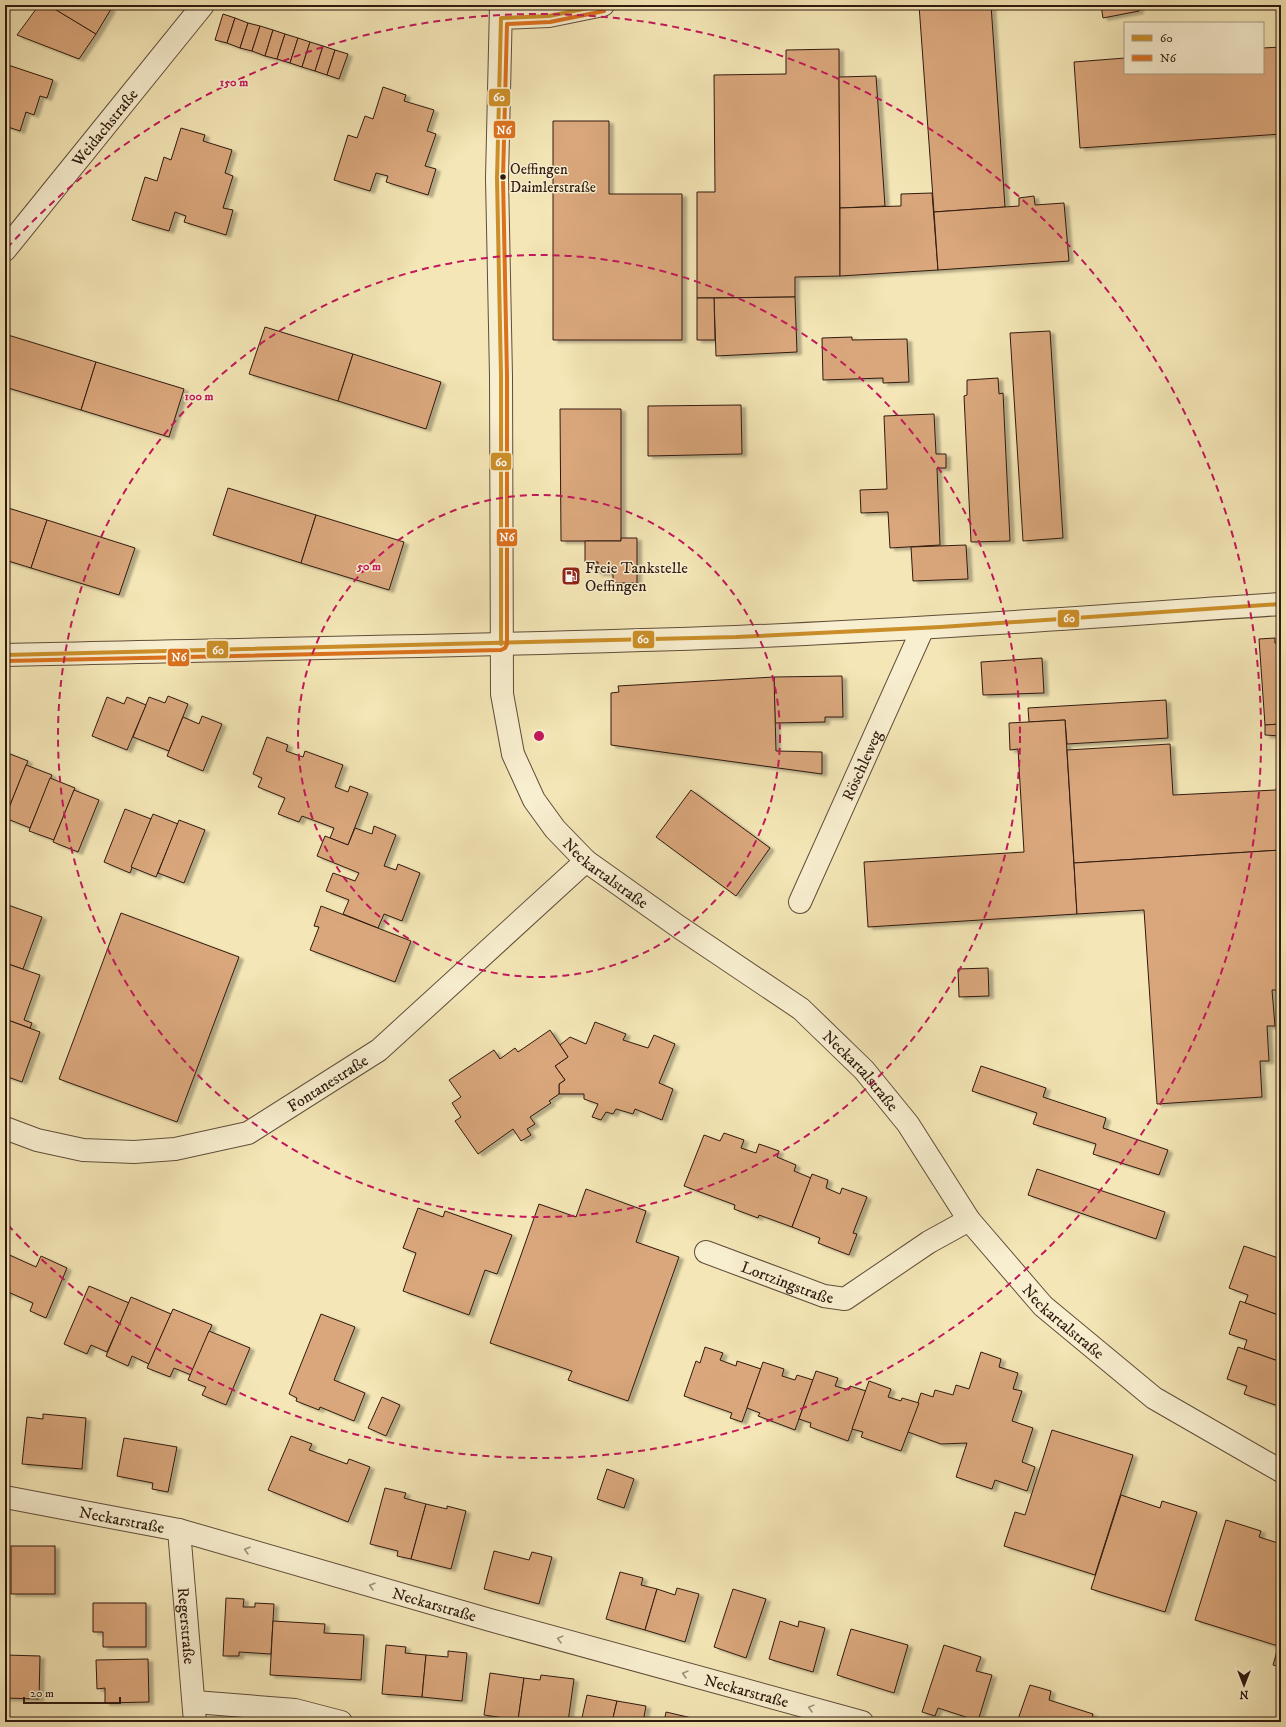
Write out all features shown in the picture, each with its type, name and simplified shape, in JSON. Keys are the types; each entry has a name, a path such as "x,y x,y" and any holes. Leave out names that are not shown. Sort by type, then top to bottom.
{"street":[{"name":"Weidachstraße","path":"5,250 203,5"},
{"path":"501,12 549,16 603,5"},
{"name":"Neckartalstraße","path":"501,12 497,178 501,376 502,694 513,754 534,800 555,829 586,861 679,927 801,1009 864,1070 908,1124 969,1220 1043,1306 1154,1398 1281,1471"},
{"path":"5,655 738,637 924,628 1281,604"},
{"name":"Röschleweg","path":"800,902 924,628"},
{"name":"Fontanestraße","path":"5,1128 37,1140 83,1150 134,1152 175,1149 248,1133 379,1050 586,861"},
{"name":"Lortzingstraße","path":"706,1252 824,1296 845,1299 929,1242 969,1220"},
{"name":"Neckarstraße","path":"5,1497 179,1530 490,1620 862,1722"},
{"name":"Regerstraße","path":"179,1530 195,1712"},
{"path":"195,1712 295,1710 341,1722"}],"building":[{"path":"39,5 48,5 96,34 79,59 17,35"},
{"path":"48,5 104,5 111,9 96,34"},
{"path":"919,5 991,5 1005,207 934,212"},
{"path":"1101,5 1138,5 1139,11 1103,18"},
{"path":"223,14 235,18 227,43 215,40"},
{"path":"235,18 248,23 240,48 227,43"},
{"path":"248,23 260,26 252,51 240,48"},
{"path":"260,26 273,30 265,56 252,51"},
{"path":"273,30 285,34 277,59 265,56"},
{"path":"285,34 298,38 290,63 277,59"},
{"path":"298,38 310,42 302,67 290,63"},
{"path":"310,42 323,46 315,71 302,67"},
{"path":"323,46 335,50 327,75 315,71"},
{"path":"1281,47 1281,134 1080,148 1074,62 1124,58 1124,74 1264,74 1264,48"},
{"path":"839,49 840,276 795,277 795,297 697,298 697,192 715,192 714,75 786,74 786,50"},
{"path":"335,50 348,54 339,79 327,75"},
{"path":"5,64 53,80 47,98 40,96 34,115 26,112 20,131 5,126"},
{"path":"876,76 885,206 840,208 839,77"},
{"path":"383,87 406,95 404,101 434,110 427,131 436,134 425,166 436,169 428,195 386,182 388,176 376,173 370,191 334,180 348,135 357,138 365,116 373,119"},
{"path":"553,121 609,121 609,194 682,194 682,340 553,340"},
{"path":"181,128 205,135 203,141 232,150 225,173 233,176 223,208 233,210 226,235 184,222 186,216 175,212 169,231 132,220 145,177 157,181 164,157 171,160"},
{"path":"932,193 938,270 840,276 840,208 901,206 901,194"},
{"path":"1034,196 1035,205 1064,203 1069,261 938,270 934,212 1019,206 1019,198"},
{"path":"795,297 797,352 716,356 714,298"},
{"path":"697,298 714,298 715,340 697,340"},
{"path":"265,327 353,354 338,401 249,374"},
{"path":"1050,331 1063,538 1023,541 1010,333"},
{"path":"8,335 96,362 81,410 5,387 5,346"},
{"path":"852,337 852,340 907,339 909,382 883,383 883,378 823,380 822,338"},
{"path":"353,354 441,382 426,429 338,401"},
{"path":"96,362 184,389 169,437 81,410"},
{"path":"998,378 999,394 1003,393 1010,541 971,542 964,396 967,395 967,380"},
{"path":"741,405 742,454 648,456 648,406"},
{"path":"560,409 621,409 621,541 561,541"},
{"path":"934,414 936,454 946,454 946,468 937,468 940,545 890,548 888,512 861,513 860,490 887,489 884,416"},
{"path":"228,488 316,515 301,563 213,535"},
{"path":"5,507 47,520 31,568 5,560"},
{"path":"316,515 404,542 389,590 301,563"},
{"path":"47,520 135,548 119,595 31,568"},
{"path":"621,538 637,538 637,583 613,583 613,573 598,573 598,562 585,562 585,541 621,541"},
{"path":"966,545 968,579 913,581 911,547"},
{"path":"1275,638 1275,643 1281,643 1281,724 1265,725 1259,639"},
{"path":"1042,658 1044,693 983,695 981,662"},
{"path":"842,676 843,717 825,717 825,722 775,723 774,677"},
{"path":"774,677 776,751 822,752 822,774 611,745 611,693 619,692 618,686"},
{"path":"168,696 188,704 169,751 133,737 149,697 165,703"},
{"path":"107,697 124,704 127,697 146,705 127,750 92,736"},
{"path":"1166,700 1168,738 1067,744 1065,720 1029,722 1028,708"},
{"path":"202,716 222,724 203,771 167,756 183,717 199,724"},
{"path":"1065,720 1077,914 868,927 864,862 1024,852 1018,749 1010,750 1009,723"},
{"path":"1281,724 1281,736 1265,735 1265,725"},
{"path":"267,737 288,745 286,751 303,757 305,751 343,765 335,787 348,792 350,786 368,793 348,845 330,838 334,828 302,816 299,822 278,814 285,798 258,787 262,778 253,774"},
{"path":"1170,744 1173,795 1276,790 1281,762 1281,850 1074,863 1067,750"},
{"path":"5,752 28,761 6,815 5,815"},
{"path":"26,765 52,775 30,828 5,818"},
{"path":"50,778 75,788 54,840 29,831"},
{"path":"74,790 99,800 78,852 53,842"},
{"path":"691,790 770,848 736,896 656,837"},
{"path":"125,809 151,819 130,873 104,862"},
{"path":"153,814 178,824 156,877 131,867"},
{"path":"179,820 205,830 184,883 158,873"},
{"path":"374,826 396,835 384,866 396,870 398,864 420,873 402,921 384,914 378,928 343,914 349,900 326,891 333,873 355,881 359,873 317,856 325,836 348,845 355,828 372,834"},
{"path":"1281,850 1281,990 1272,990 1275,1026 1267,1026 1269,1061 1260,1061 1262,1097 1157,1104 1144,910 1077,914 1074,863"},
{"path":"5,904 42,917 23,969 5,963"},
{"path":"321,906 411,941 395,982 310,950 319,927 314,926"},
{"path":"121,913 239,957 177,1122 59,1079"},
{"path":"5,963 40,975 24,1020 32,1023 30,1028 5,1019"},
{"path":"988,968 989,996 959,997 958,969"},
{"path":"5,1019 40,1032 22,1082 5,1076"},
{"path":"595,1022 626,1034 623,1040 648,1048 654,1035 675,1044 659,1083 673,1089 662,1120 635,1109 633,1114 616,1109 613,1114 606,1112 601,1120 592,1117 598,1104 584,1099 584,1094 559,1094 559,1084 565,1080 555,1066 568,1057 560,1045 570,1037 586,1044"},
{"path":"550,1030 568,1057 555,1066 565,1080 559,1084 559,1094 549,1101 551,1103 530,1117 535,1124 527,1129 531,1135 521,1141 513,1129 478,1154 455,1121 461,1117 452,1103 461,1097 449,1080 494,1050 500,1059 515,1048 518,1052"},
{"path":"981,1066 1046,1088 1043,1097 1106,1118 1103,1128 1168,1150 1159,1175 1093,1154 1096,1144 1033,1124 1037,1113 972,1091"},
{"path":"724,1133 744,1140 741,1148 756,1153 759,1144 779,1151 777,1157 796,1165 794,1171 811,1178 792,1227 759,1215 758,1218 734,1209 735,1205 684,1186 704,1135 720,1141"},
{"path":"1037,1169 1165,1212 1156,1239 1028,1195"},
{"path":"812,1174 828,1180 826,1188 840,1194 842,1188 867,1197 853,1233 857,1234 849,1255 818,1243 820,1238 792,1227"},
{"path":"586,1189 646,1211 636,1242 679,1257 628,1401 568,1380 572,1371 490,1343 539,1204 576,1217"},
{"path":"418,1208 443,1217 445,1211 512,1235 497,1274 485,1270 469,1315 403,1291 416,1253 403,1248"},
{"path":"1244,1246 1281,1259 1281,1316 1245,1303 1248,1295 1229,1288"},
{"path":"5,1253 36,1267 41,1256 67,1268 46,1318 30,1311 33,1303 8,1292 5,1298"},
{"path":"89,1286 129,1303 107,1352 91,1345 87,1354 64,1344"},
{"path":"131,1297 171,1314 149,1364 132,1356 128,1366 106,1356"},
{"path":"1240,1301 1281,1316 1281,1362 1244,1349 1247,1340 1229,1334"},
{"path":"173,1309 212,1325 191,1375 174,1368 170,1377 147,1368"},
{"path":"321,1314 355,1327 334,1380 365,1393 354,1421 320,1407 319,1410 296,1401 297,1398 289,1394"},
{"path":"209,1331 250,1348 226,1405 202,1395 206,1387 188,1380"},
{"path":"705,1347 723,1353 720,1360 736,1366 737,1361 761,1369 742,1422 730,1418 732,1413 684,1396 696,1361 700,1363"},
{"path":"1238,1347 1281,1362 1281,1374 1279,1380 1281,1381 1281,1407 1244,1394 1247,1386 1227,1379"},
{"path":"981,1352 1001,1359 999,1367 1018,1373 1013,1389 1022,1391 1012,1421 1033,1428 1022,1462 1035,1467 1027,1491 995,1480 992,1489 956,1477 967,1443 941,1444 908,1432 921,1393 933,1397 935,1390 953,1395 956,1385 969,1389"},
{"path":"763,1362 784,1369 782,1376 795,1380 797,1375 813,1380 795,1430 758,1416 760,1413 747,1408"},
{"path":"816,1371 838,1378 835,1386 849,1390 850,1386 866,1391 848,1441 810,1427 811,1423 799,1419"},
{"path":"869,1381 891,1389 888,1397 901,1401 902,1398 919,1403 901,1451 861,1437 863,1432 852,1429"},
{"path":"382,1397 400,1405 386,1436 368,1428"},
{"path":"43,1414 86,1418 82,1469 22,1464 27,1417 43,1419"},
{"path":"1052,1430 1133,1455 1095,1575 1004,1546 1015,1512 1025,1515"},
{"path":"291,1436 312,1444 309,1450 347,1464 349,1459 370,1467 348,1522 268,1490"},
{"path":"124,1438 177,1447 168,1492 152,1489 153,1483 117,1476"},
{"path":"607,1469 634,1479 624,1508 597,1499"},
{"path":"385,1488 406,1493 404,1498 426,1504 411,1559 397,1556 398,1551 370,1544"},
{"path":"1121,1495 1160,1508 1162,1501 1197,1512 1165,1612 1091,1589"},
{"path":"426,1504 447,1509 447,1506 466,1511 451,1569 411,1559"},
{"path":"1226,1520 1261,1531 1259,1537 1281,1544 1281,1637 1278,1646 1195,1620"},
{"path":"11,1546 55,1546 55,1594 11,1594"},
{"path":"494,1551 529,1560 532,1552 552,1557 539,1604 484,1589"},
{"path":"620,1572 643,1578 641,1585 657,1589 645,1630 606,1619"},
{"path":"677,1588 699,1594 685,1642 645,1630 657,1589 675,1595"},
{"path":"733,1589 766,1599 746,1658 714,1647"},
{"path":"226,1598 244,1599 243,1607 255,1607 255,1603 274,1604 271,1654 239,1652 239,1656 223,1656"},
{"path":"93,1603 146,1603 146,1647 103,1647 103,1632 93,1632"},
{"path":"273,1621 325,1624 324,1633 364,1635 361,1680 270,1675"},
{"path":"780,1621 798,1627 799,1621 825,1628 813,1672 769,1659"},
{"path":"851,1629 908,1645 894,1693 837,1675"},
{"path":"1281,1637 1281,1667 1273,1665"},
{"path":"386,1645 406,1647 405,1653 426,1655 422,1697 382,1694"},
{"path":"944,1645 981,1657 976,1671 992,1675 978,1721 938,1708 935,1716 922,1712"},
{"path":"448,1651 467,1653 462,1701 422,1697 426,1655 448,1657"},
{"path":"5,1655 40,1656 39,1699 5,1698"},
{"path":"148,1659 149,1702 105,1703 105,1688 97,1689 96,1660"},
{"path":"490,1673 524,1678 518,1720 484,1715"},
{"path":"541,1675 574,1679 568,1722 535,1722 518,1720 524,1678 540,1680"},
{"path":"1030,1685 1051,1691 1049,1700 1093,1714 1091,1722 1017,1722"},
{"path":"587,1695 617,1701 612,1722 581,1722"},
{"path":"617,1701 646,1706 643,1722 612,1722"},
{"path":"666,1712 696,1719 695,1722 664,1722"}],"transit line":[{"name":"60","path":"501,644 501,376 497,178 501,18 549,16 603,5"},
{"name":"N6","path":"5,661 501,650 505,648 507,644 507,376 503,178 507,24 550,22 604,11"},
{"name":"60","path":"5,655 736,637 941,627 1281,604"}],"place":[{"name":"Oeffingen Daimlerstraße","path":"503,177"},
{"name":"Freie Tankstelle Oeffingen","path":"571,576"}]}
